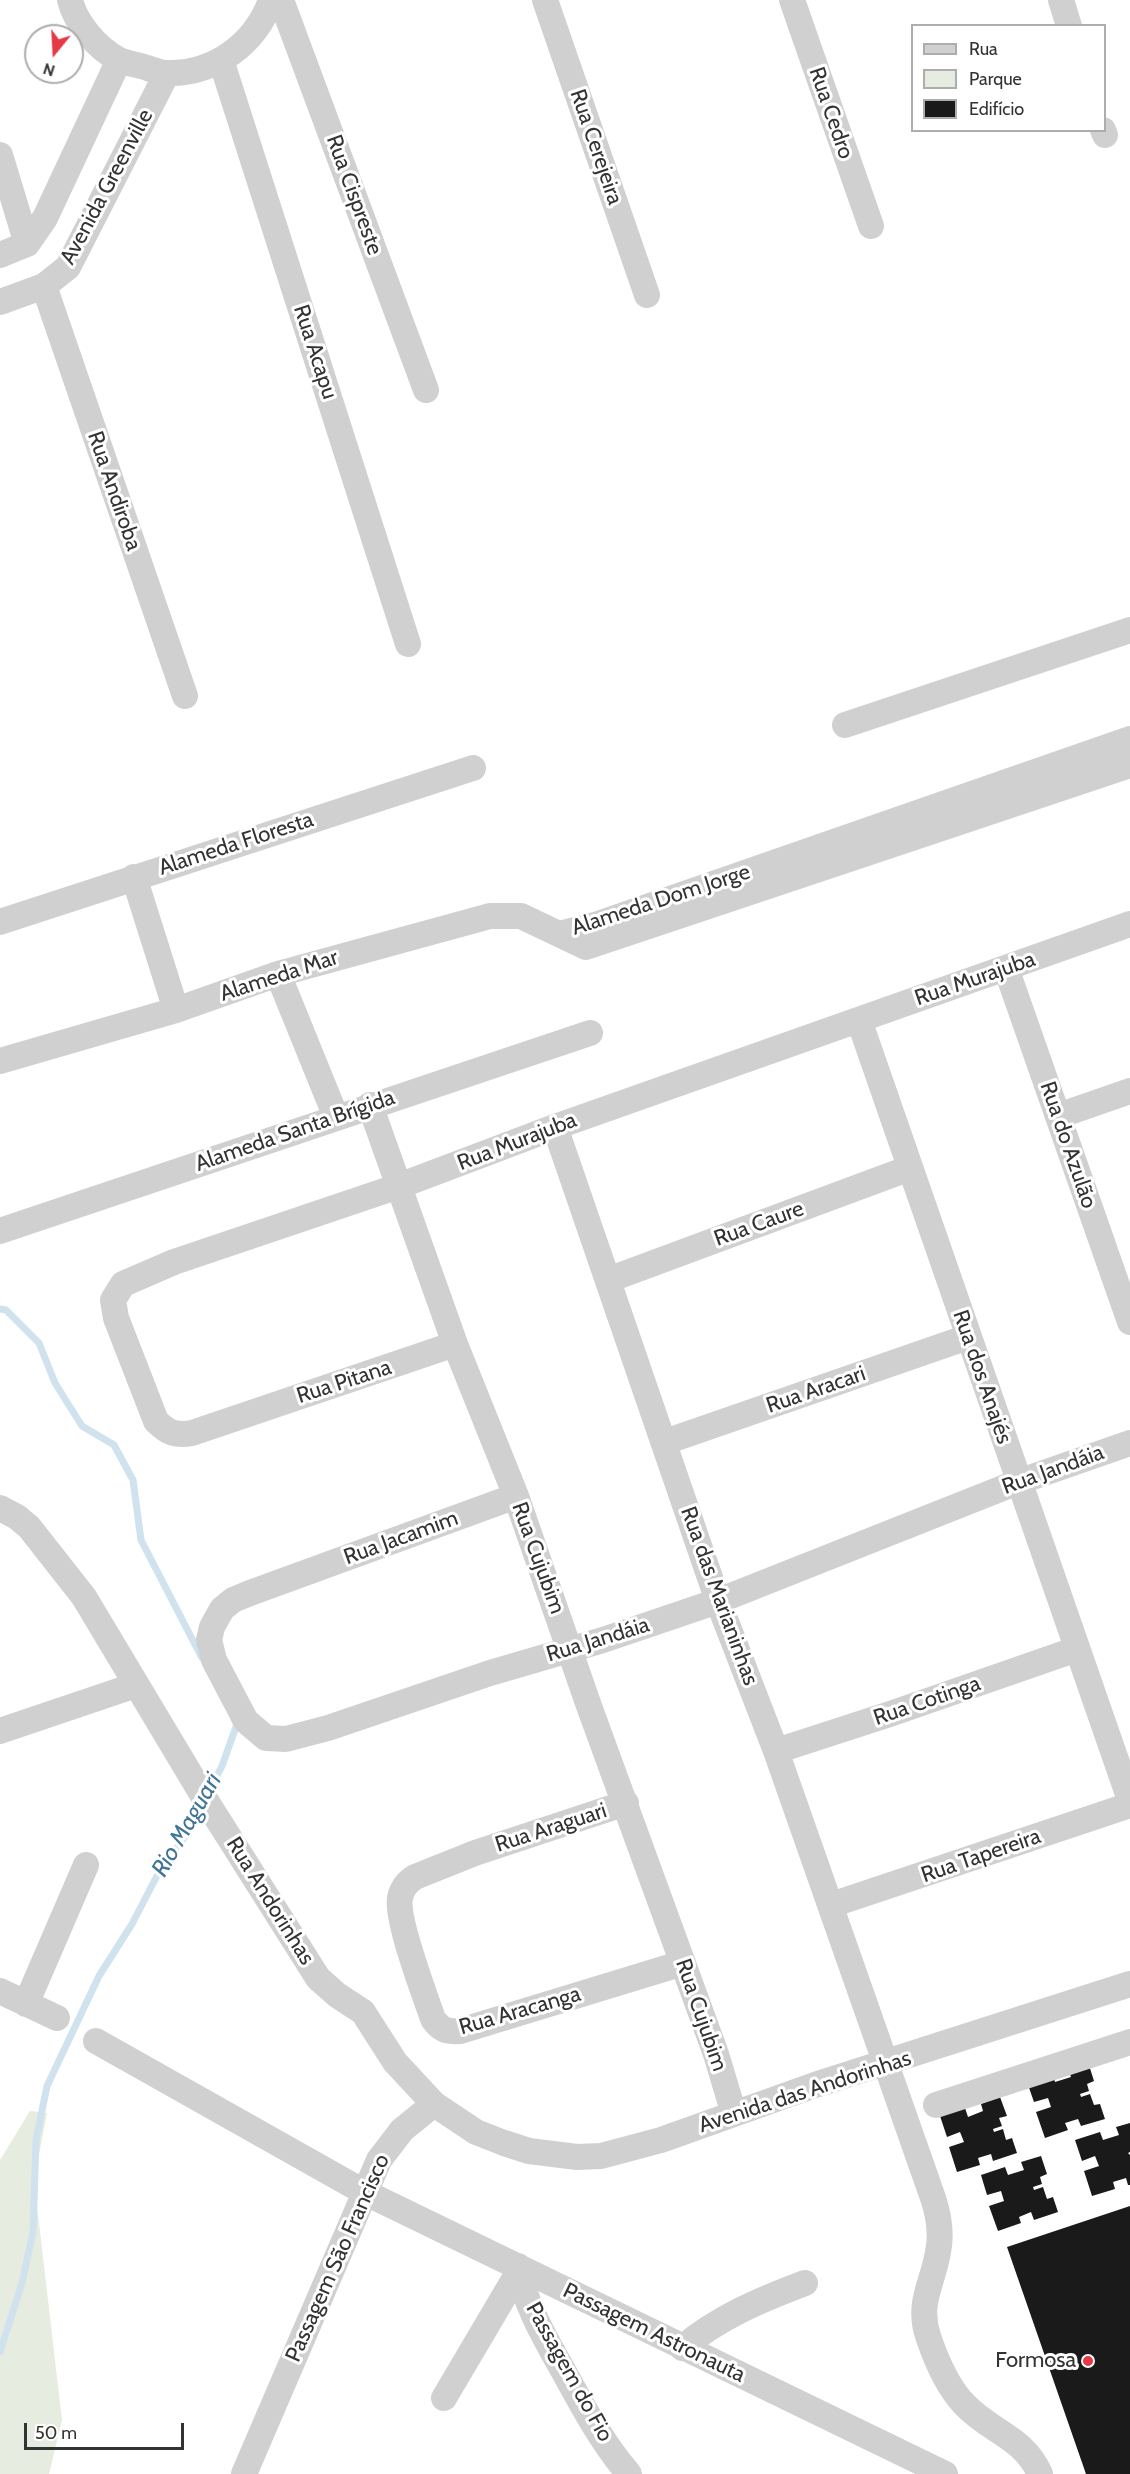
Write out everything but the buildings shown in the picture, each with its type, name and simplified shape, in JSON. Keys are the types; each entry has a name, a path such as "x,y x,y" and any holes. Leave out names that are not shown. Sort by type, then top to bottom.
{"street":[{"path":"70,0 73,11 92,39 119,60 166,73 195,70 221,60 247,41 265,16 271,0"},
{"name":"Rua Cispreste","path":"281,0 426,390"},
{"name":"Rua Cerejeira","path":"545,0 647,295"},
{"name":"Rua Cedro","path":"792,0 871,226"},
{"path":"1060,0 1068,24"},
{"name":"Avenida Greenville","path":"0,255 27,244 45,218 119,60"},
{"name":"Rua Acapu","path":"221,60 408,644"},
{"name":"Avenida Greenville","path":"0,302 44,286 68,267 166,73"},
{"path":"0,155 27,244"},
{"name":"Rua Andiroba","path":"44,286 185,696"},
{"path":"845,725 1130,630"},
{"name":"Alameda Dom Jorge","path":"559,934 598,924 1130,739"},
{"name":"Alameda Dom Jorge","path":"559,934 586,947 1130,765"},
{"name":"Alameda Floresta","path":"0,922 473,768"},
{"path":"134,877 176,1010"},
{"name":"Alameda Mar","path":"0,1061 176,1010 278,974 490,916 521,916 559,934"},
{"name":"Rua Murajuba","path":"232,1419 182,1435 166,1430 156,1421 113,1308 116,1291 123,1284 174,1262 399,1186 555,1127 1130,924"},
{"name":"Rua do Azulão","path":"1006,968 1058,1116 1123,1280 1130,1322"},
{"path":"278,974 336,1117"},
{"name":"Rua dos Anajés","path":"859,1020 1130,1800"},
{"name":"Alameda Santa Brígida","path":"0,1231 590,1033"},
{"path":"1058,1116 1130,1091"},
{"name":"Rua Cujubim","path":"370,1105 455,1344 516,1496 716,2054 734,2114"},
{"name":"Rua das Marianinhas","path":"555,1127 718,1601 776,1751 939,2218 939,2251 923,2305 929,2338 950,2386 965,2405 1020,2445 1035,2461 1040,2474"},
{"name":"Rua Caure","path":"608,1280 910,1168"},
{"name":"Rua Aracari","path":"665,1442 968,1337"},
{"name":"Rua Pitana","path":"232,1419 455,1344"},
{"name":"Rua Jandáia","path":"285,1579 228,1604 215,1620 209,1640 214,1660 246,1721 266,1738 278,1739 306,1735 490,1673 571,1650 718,1601 1018,1482 1130,1443"},
{"name":"Rua Jacamim","path":"285,1579 516,1496"},
{"name":"Rua Andorinhas","path":"0,1508 17,1517 28,1527 52,1554 84,1597 203,1795 313,1971 337,1995 363,2012 395,2062 434,2104"},
{"name":"Rua Cotinga","path":"776,1751 1077,1649"},
{"path":"0,1731 136,1685"},
{"name":"Rua Araguari","path":"475,1853 626,1803"},
{"name":"Rua Tapereira","path":"831,1905 1130,1805"},
{"name":"Rua Aracanga","path":"475,1853 407,1882 399,1902 411,1953 433,2019 440,2029 454,2031 477,2027 683,1963"},
{"path":"27,2004 86,1865"},
{"name":"Avenida das Andorinhas","path":"434,2104 476,2132 529,2151 577,2157 601,2156 661,2140 814,2085 886,2064 1130,1984"},
{"path":"0,1991 57,2018"},
{"name":"Passagem Astronauta","path":"96,2041 364,2192 945,2474"},
{"path":"936,2105 1130,2042"},
{"name":"Passagem São Francisco","path":"243,2474 364,2192 389,2144 402,2130 434,2104"},
{"path":"444,2398 519,2269"},
{"name":"Passagem do Fio","path":"519,2269 529,2305 547,2340 587,2413 629,2474"},
{"path":"682,2348 732,2313 805,2283"}],"green space":[{"path":"30,2111 47,2113 34,2180 62,2420 49,2474 0,2474 0,2160"}],"waterway":[{"name":"Rio Maguari","path":"0,1309 6,1310 39,1343 55,1383 82,1426 114,1445 133,1480 141,1540 202,1658"},
{"name":"Rio Maguari","path":"208,1794 222,1766 237,1724 235,1721"},
{"name":"Rio Maguari","path":"0,2352 22,2283 33,2232 36,2140 47,2086 99,1976 132,1924 160,1870 187,1834 202,1806"}],"place":[{"name":"Formosa","path":"1088,2361"}]}
